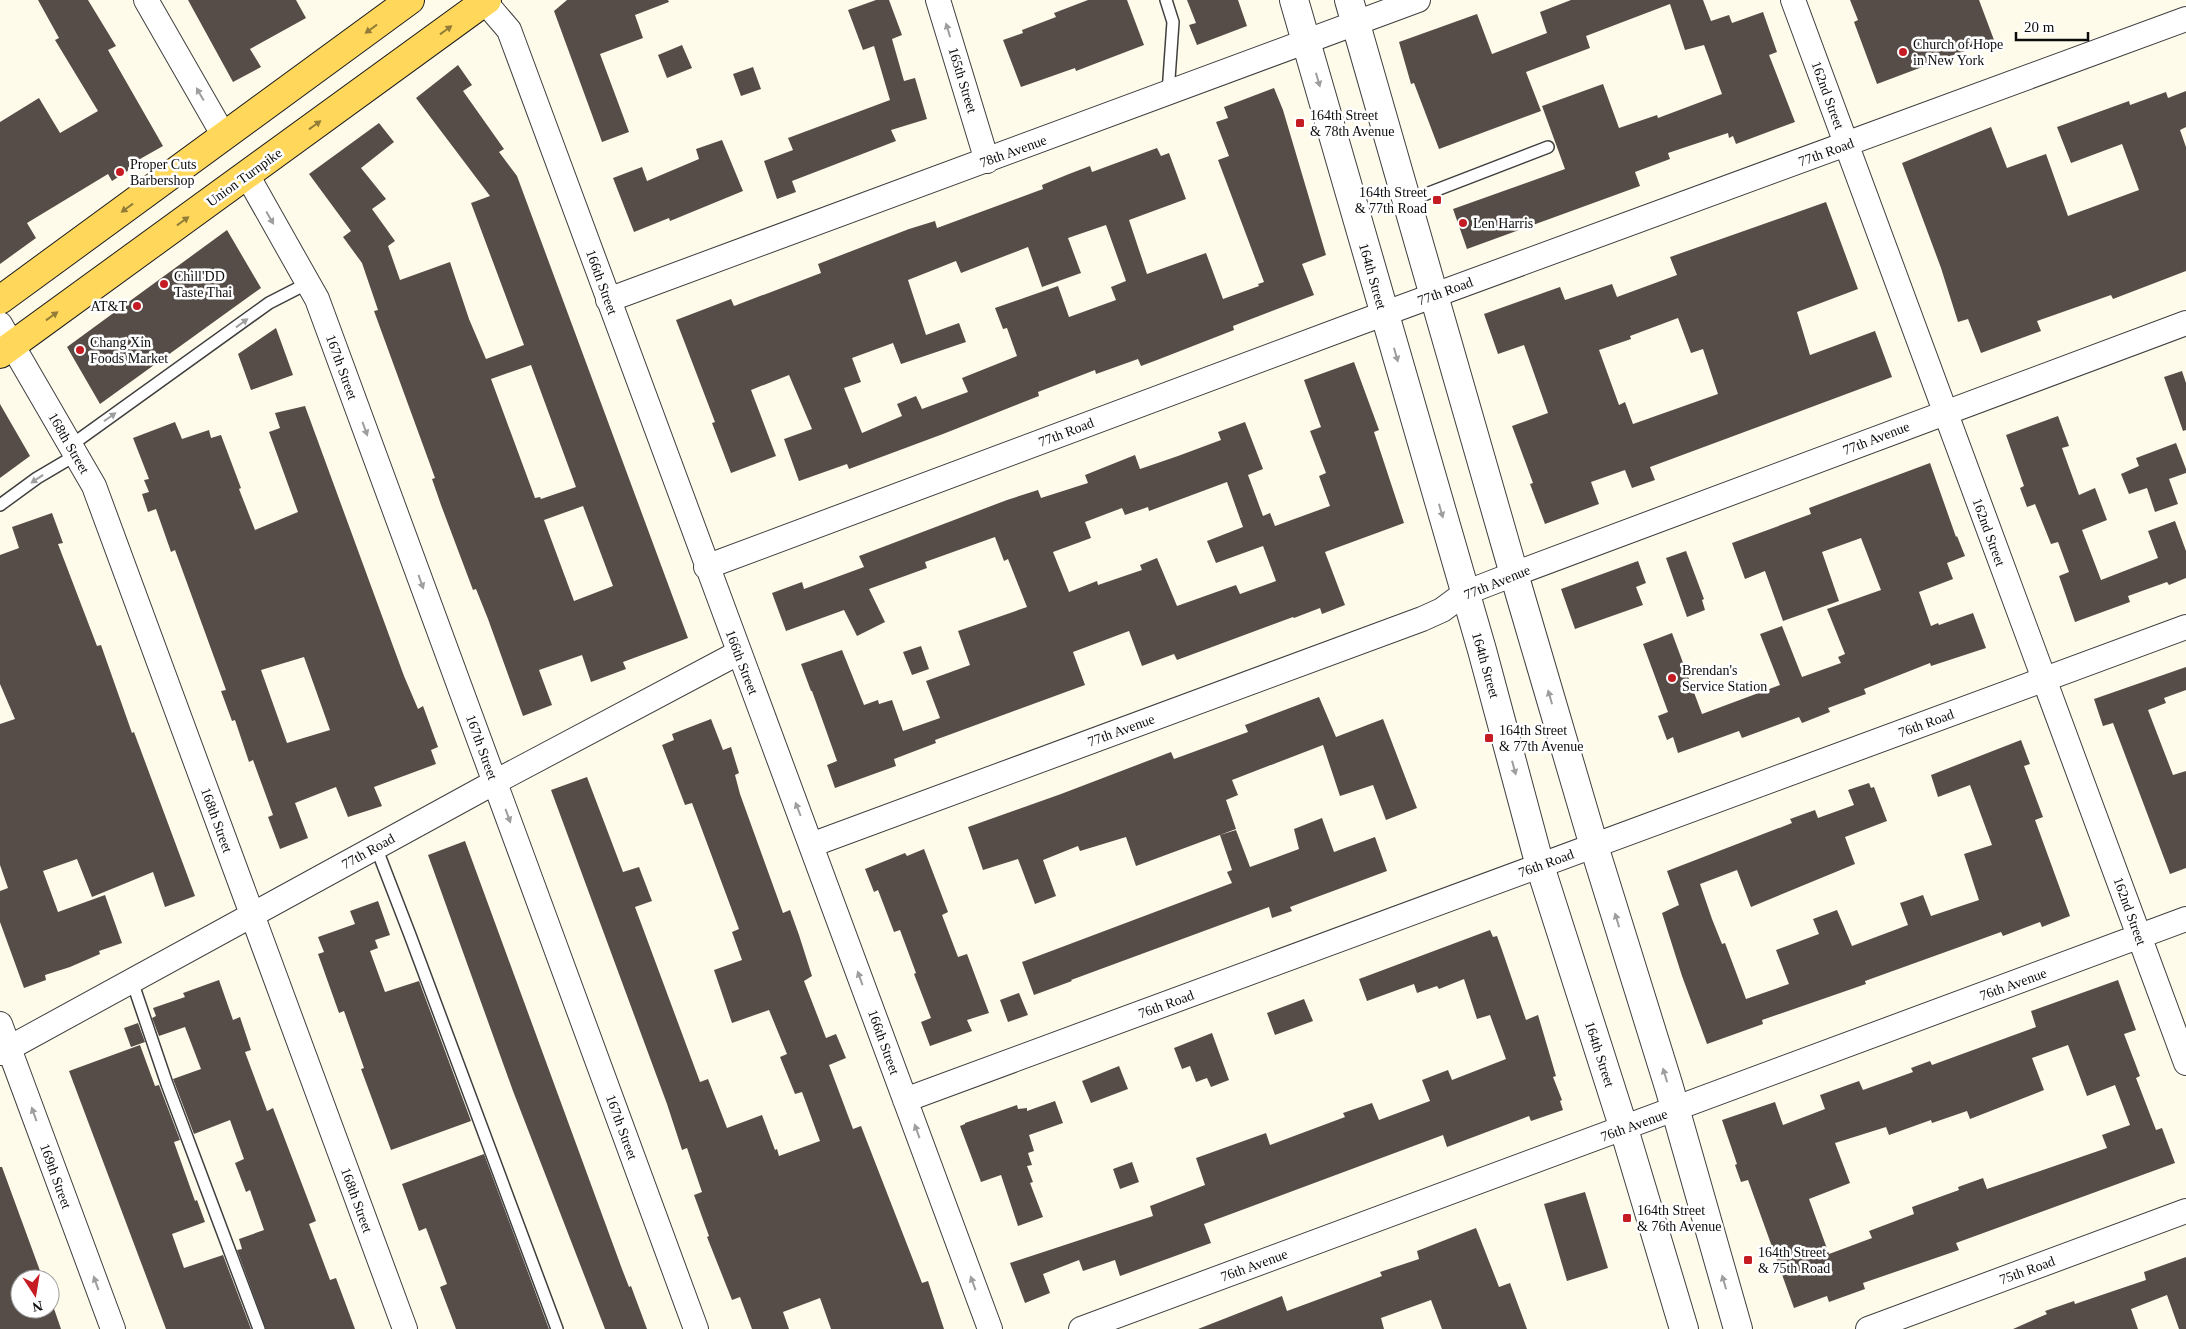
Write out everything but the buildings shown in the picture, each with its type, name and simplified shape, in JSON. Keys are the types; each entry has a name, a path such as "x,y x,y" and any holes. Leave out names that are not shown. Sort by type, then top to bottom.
{"main road":[{"path":"0,300 410,0"},
{"name":"Union Turnpike","path":"4,341 246,176 486,1"}],"street":[{"path":"146,0 224,136"},
{"name":"165th Street","path":"938,0 987,161"},
{"name":"164th Street","path":"1294,0 1465,593 1540,866 1624,1129 1684,1329"},
{"name":"78th Avenue","path":"608,300 987,161 1306,41 1353,11 1418,0"},
{"name":"162nd Street","path":"1793,0 2186,1063"},
{"name":"166th Street","path":"486,1 509,30 706,567 990,1329"},
{"path":"1353,11 1514,574 1594,846 1676,1110 1738,1329"},
{"name":"77th Road","path":"706,567 1435,294 2186,19"},
{"name":"167th Street","path":"246,176 317,299 696,1329"},
{"name":"77th Avenue","path":"811,845 1422,618 1442,610 1465,593 1514,574 2186,323"},
{"name":"168th Street","path":"4,341 94,486 405,1329"},
{"name":"76th Road","path":"905,1100 2186,627"},
{"name":"77th Road","path":"5,1051 495,782 738,653"},
{"name":"76th Avenue","path":"1081,1329 1676,1110 2186,919"},
{"name":"169th Street","path":"0,1024 5,1051 113,1329"},
{"name":"75th Road","path":"1868,1329 2186,1211"}],"lane":[{"path":"1166,0 1173,22 1168,93"},
{"path":"1408,201 1548,147"},
{"path":"0,505 269,303 308,283"},
{"path":"376,847 558,1329"},
{"path":"132,981 167,1084 259,1329"}],"place":[{"name":"Church of Hope in New York","path":"1903,52"},
{"name":"164th Street & 78th Avenue","path":"1300,123"},
{"name":"Proper Cuts Barbershop","path":"120,172"},
{"name":"164th Street & 77th Road","path":"1437,200"},
{"name":"Len Harris","path":"1463,223"},
{"name":"Chill'DD Taste Thai","path":"164,284"},
{"name":"AT&T","path":"137,306"},
{"name":"Chang Xin Foods Market","path":"80,350"},
{"name":"Brendan's Service Station","path":"1672,678"},
{"name":"164th Street & 77th Avenue","path":"1489,738"},
{"name":"164th Street & 76th Avenue","path":"1627,1218"},
{"name":"164th Street & 75th Road","path":"1748,1260"}]}
